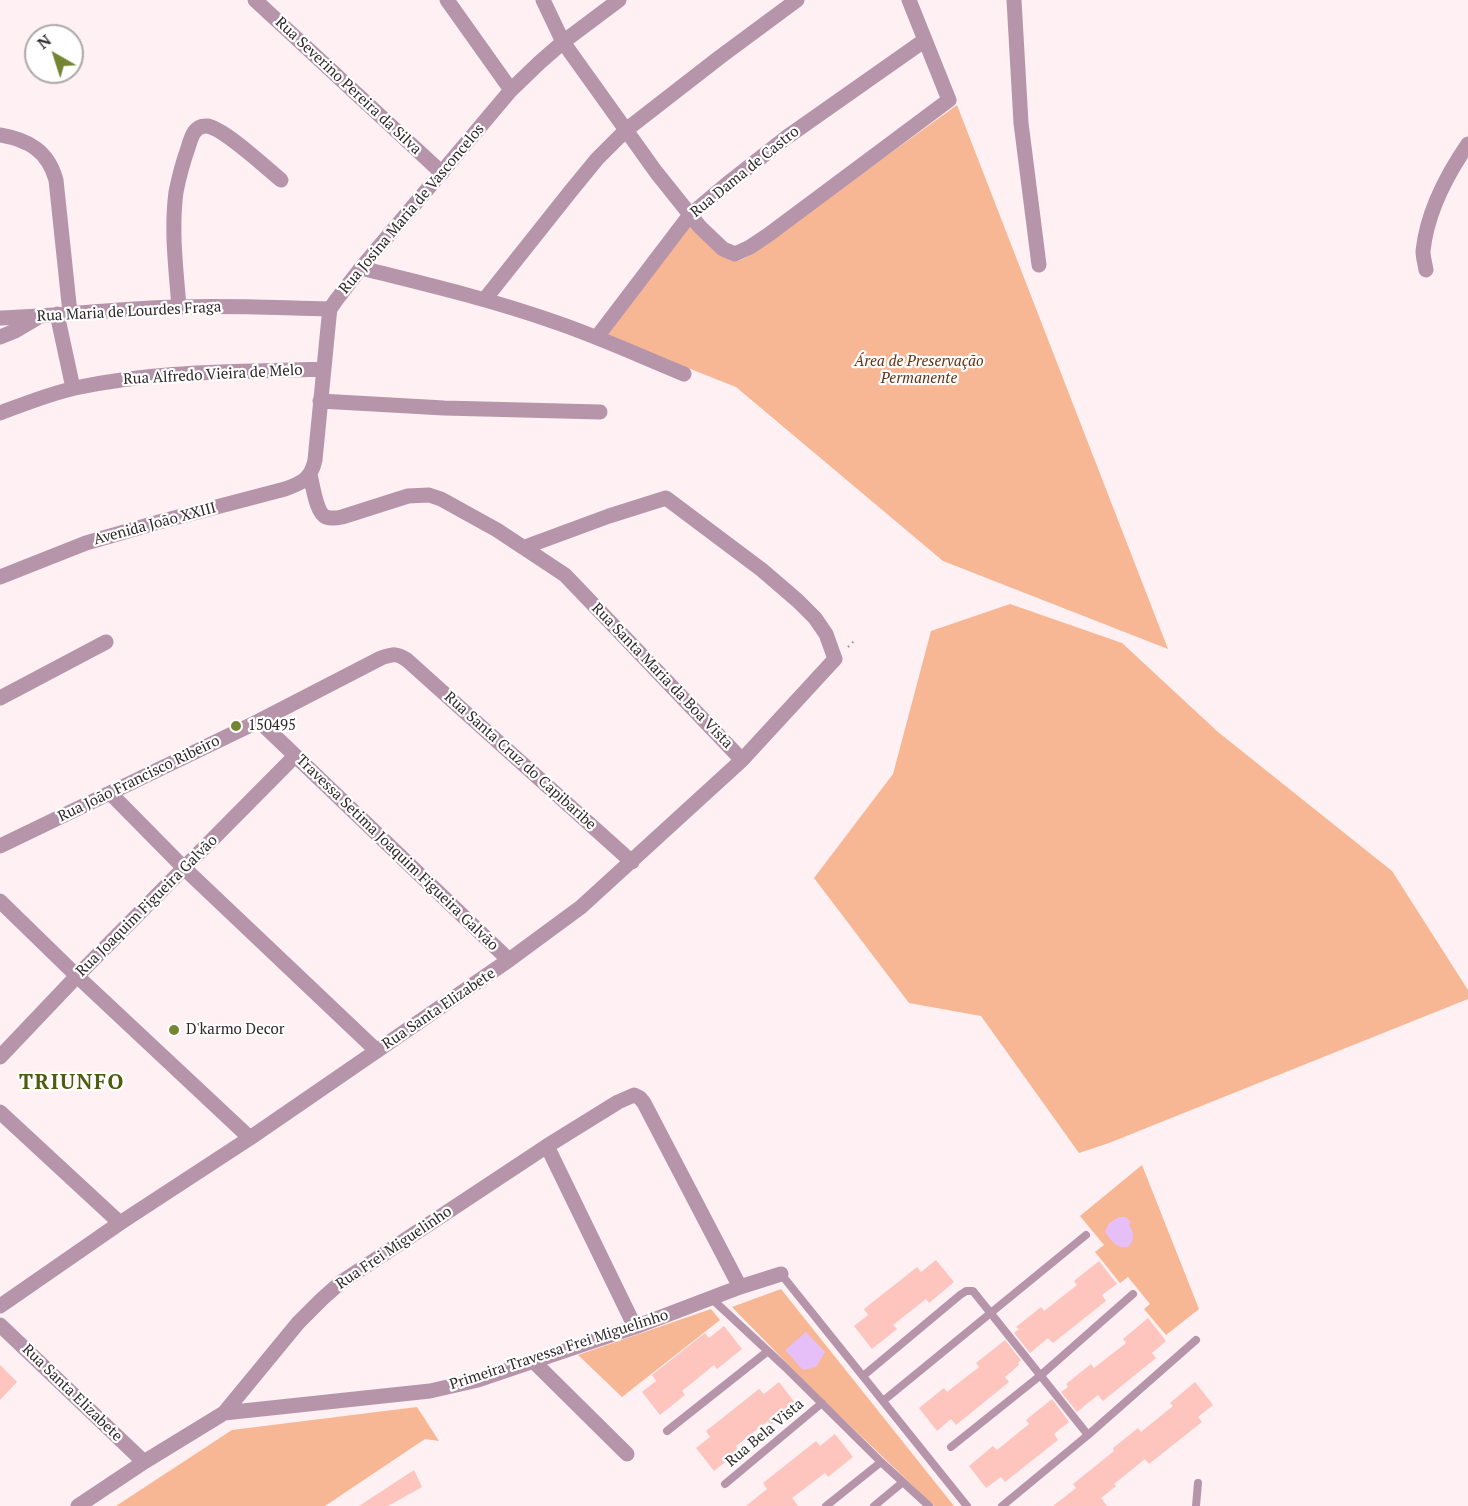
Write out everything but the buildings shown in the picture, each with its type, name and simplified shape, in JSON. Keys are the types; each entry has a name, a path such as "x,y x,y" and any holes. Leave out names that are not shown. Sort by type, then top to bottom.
{"street":[{"name":"Rua Severino Pereira da Silva","path":"255,0 442,172"},
{"path":"447,0 511,90"},
{"path":"543,0 563,42 656,172 689,216 723,249 733,254 742,252 768,235 949,100 909,0"},
{"name":"Rua Josina Maria de Vasconcelos","path":"310,475 315,460 330,309 361,268 511,90 563,42 619,0"},
{"path":"484,299 597,159 626,130 797,0"},
{"path":"1014,0 1021,123 1039,265"},
{"name":"Rua Dama de Castro","path":"597,337 689,216 787,137 925,40"},
{"path":"179,307 175,208 181,169 195,130 205,126 217,130 281,180"},
{"path":"0,135 35,147 45,155 56,180 63,314 73,388"},
{"path":"1426,270 1423,253 1433,208 1456,162 1468,144"},
{"path":"361,268 484,299 597,337 684,374"},
{"name":"Rua Maria de Lourdes Fraga","path":"0,318 179,307 330,309"},
{"path":"0,337 15,331 39,316"},
{"name":"Rua Alfredo Vieira de Melo","path":"0,413 73,388 122,379 157,375 323,369"},
{"path":"320,401 455,409 600,412"},
{"name":"Rua Santa Maria da Boa Vista","path":"310,475 318,506 325,517 342,517 408,496 429,495 441,499 525,547 566,575 742,760"},
{"name":"Avenida João XXIII","path":"0,577 86,543 285,489 301,483 310,475"},
{"name":"Rua Santa Elizabete","path":"0,1306 377,1051 509,960 580,907 742,760 835,659 826,634 815,618 798,601 762,570 666,498 525,547"},
{"path":"0,698 106,642"},
{"name":"Rua João Francisco Ribeiro","path":"0,846 259,721 381,658 392,654 400,655 408,660"},
{"name":"Rua Santa Cruz do Capibaribe","path":"408,660 632,862"},
{"name":"Travessa Setima Joaquim Figueira Galvão","path":"259,721 509,960"},
{"name":"Rua Joaquim Figueira Galvão","path":"0,1057 295,756"},
{"path":"110,793 184,868 377,1051"},
{"path":"0,901 250,1138"},
{"name":"Rua Frei Miguelinho","path":"78,1506 224,1413 298,1323 340,1283 547,1146 618,1102 634,1095 644,1103 740,1287"},
{"path":"0,1112 120,1223"},
{"path":"547,1146 635,1327"},
{"name":"Primeira Travessa Frei Miguelinho","path":"224,1413 430,1391 478,1380 635,1327 781,1274"},
{"name":"Rua Santa Elizabete","path":"0,1324 144,1462"},
{"path":"533,1361 627,1454"}],"lane":[{"path":"883,1401 1086,1235"},
{"path":"781,1274 967,1506"},
{"path":"863,1376 966,1291 973,1291 1088,1435"},
{"path":"951,1447 1041,1375 1133,1294"},
{"path":"711,1298 928,1506"},
{"path":"1002,1506 1088,1435 1196,1340"},
{"path":"667,1431 768,1351"},
{"name":"Rua Bela Vista","path":"725,1484 822,1403"},
{"path":"826,1506 881,1462"},
{"path":"874,1506 903,1482"},
{"path":"1196,1506 1198,1483"}],"green space":[{"name":"Área de Preservação Permanente","path":"957,105 1168,649 943,561 736,387 607,336 690,224 731,260 738,261 745,258"},
{"path":"1010,604 1122,643 1218,732 1392,871 1468,990 1468,999 1079,1153 981,1016 909,1003 814,878 893,774 931,631"},
{"path":"1142,1165 1199,1309 1166,1335 1144,1309 1150,1304 1128,1277 1120,1283 1095,1252 1104,1245 1080,1216"},
{"path":"781,1289 954,1506 934,1506 815,1392 732,1307"},
{"path":"711,1309 720,1320 622,1397 578,1355"},
{"path":"417,1407 439,1441 425,1439 325,1506 116,1506 232,1430"}],"shaded area":[{"path":"1119,1217 1126,1217 1131,1222 1129,1225 1133,1239 1128,1247 1117,1245 1105,1232 1109,1223"},
{"path":"806,1332 825,1352 816,1367 803,1370 785,1350"}],"place":[{"name":"150495","path":"236,726"},
{"name":"D'karmo Decor","path":"174,1030"}],"district":[{"name":"TRIUNFO","path":"72,1083"}]}
